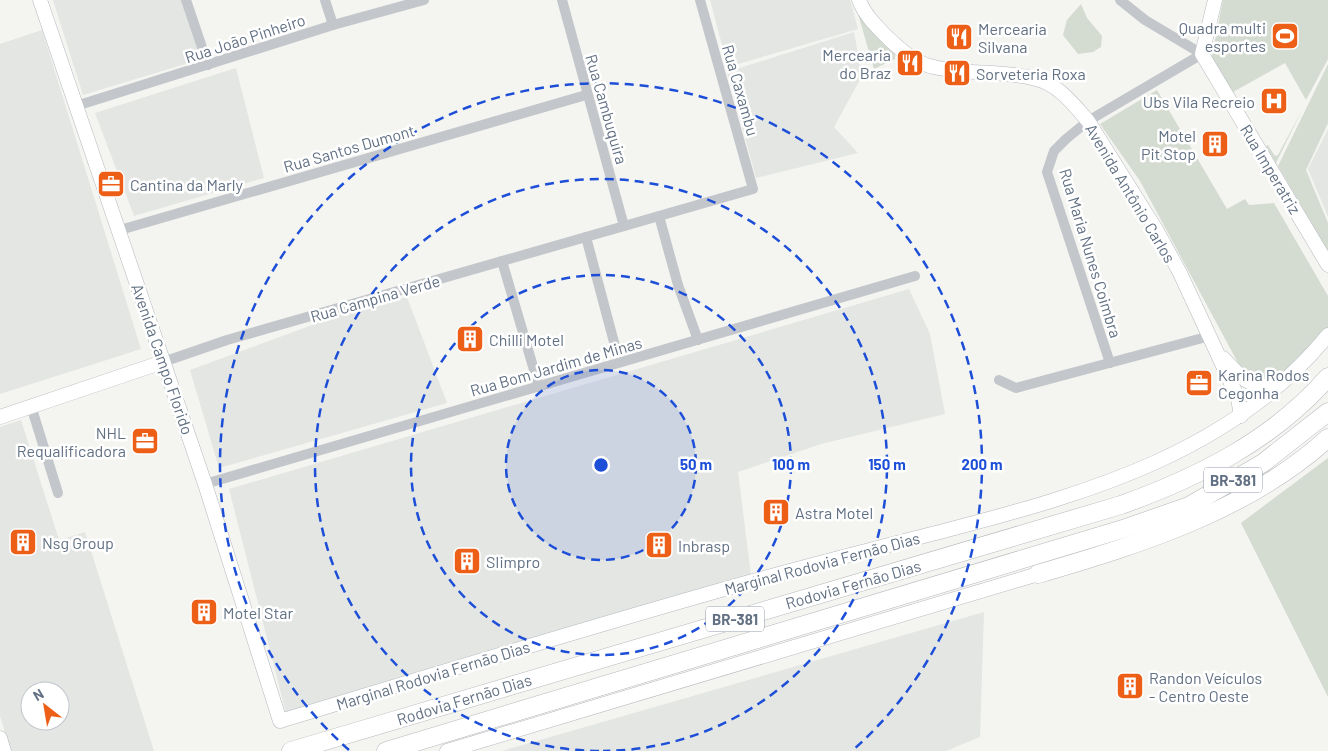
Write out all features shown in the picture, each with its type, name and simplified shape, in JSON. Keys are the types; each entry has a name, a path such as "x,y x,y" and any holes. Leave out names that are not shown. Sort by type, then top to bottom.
{"highway":[{"name":"Rodovia Fernão Dias","path":"291,751 1121,505 1179,482 1213,466 1246,447 1281,422 1328,377"},
{"name":"Rodovia Fernão Dias","path":"386,751 1126,528 1190,506 1263,463 1328,412"},
{"path":"1038,574 1116,551 1167,533 1198,519 1264,486 1304,459 1328,438"}],"main road":[{"name":"Avenida Campo Florido","path":"40,0 120,230 205,484 280,720"},
{"name":"Avenida Antônio Carlos","path":"859,0 872,22 906,53 933,67 1037,79 1062,93 1088,121 1158,231 1210,336 1238,398 1241,416"},
{"path":"1202,54 1215,0"},
{"name":"Rua Imperatriz","path":"1202,54 1328,265"},
{"name":"Marginal Rodovia Fernão Dias","path":"280,720 722,589 996,517 1112,481 1170,457 1208,437 1241,416 1284,381 1328,336"},
{"name":"Avenida Antônio Carlos","path":"1215,350 1246,382 1260,387 1284,381"},
{"name":"Rua Campina Verde","path":"0,417 163,362"},
{"name":"BR-381","path":"447,751 1038,574"},
{"path":"0,738 4,751"}],"street":[{"path":"186,0 208,65"},
{"path":"325,0 333,25"},
{"name":"Rua João Pinheiro","path":"76,106 333,25 424,0"},
{"name":"Rua Cambuquira","path":"562,0 586,95 624,226"},
{"name":"Rua Caxambu","path":"700,0 752,189"},
{"name":"Rua Imperatriz","path":"1120,0 1146,20 1202,54"},
{"name":"Rua Maria Nunes Coimbra","path":"1110,363 1047,172 1054,152 1066,138 1088,121 1202,54"},
{"name":"Rua Santos Dumont","path":"120,230 586,95"},
{"name":"Rua Campina Verde","path":"163,362 227,340 752,189"},
{"path":"660,216 678,285 698,340"},
{"path":"586,237 615,346"},
{"path":"502,261 539,387"},
{"name":"Rua Bom Jardim de Minas","path":"205,484 915,276"},
{"path":"1000,380 1016,388 1210,336"},
{"path":"31,406 58,493"}],"shaded area":[{"path":"53,0 184,0 205,58 83,95"},
{"path":"710,0 850,0 858,29 728,67"},
{"path":"854,0 895,50 895,59 874,69"},
{"path":"1223,0 1328,0 1328,59 1306,100 1285,63 1233,92 1231,88 1227,90 1211,61"},
{"path":"1081,4 1087,18 1102,36 1101,47 1093,52 1078,54 1063,35 1067,20"},
{"path":"42,30 141,349 0,394 0,44"},
{"path":"854,32 862,76 834,127 858,153 756,178 727,72"},
{"path":"1328,64 1328,123 1306,170 1328,223 1328,251 1278,166"},
{"path":"236,68 264,178 134,216 95,113"},
{"path":"1157,90 1227,209 1245,199 1249,205 1274,203 1328,296 1328,329 1278,382 1244,374 1140,181 1100,124"},
{"path":"1302,110 1276,163 1266,146 1268,145 1275,156 1278,155"},
{"path":"1328,129 1328,217 1308,169"},
{"path":"909,289 930,334 945,414 821,444 738,472 751,576 286,713 229,489"},
{"path":"407,297 447,403 219,468 190,370 358,308"},
{"path":"21,420 59,540 85,532 154,751 11,751 0,716 0,427"},
{"path":"1328,458 1328,697 1241,523"},
{"path":"984,612 980,737 946,751 502,751"}],"place":[{"name":"Quadra multi esportes","path":"1285,36"},
{"name":"Mercearia Silvana","path":"959,37"},
{"name":"Mercearia do Braz","path":"910,63"},
{"name":"Sorveteria Roxa","path":"957,73"},
{"name":"Ubs Vila Recreio","path":"1274,101"},
{"name":"Motel Pit Stop","path":"1215,144"},
{"name":"Cantina da Marly","path":"111,184"},
{"name":"Chilli Motel","path":"470,339"},
{"name":"Karina Rodos Cegonha","path":"1199,383"},
{"name":"NHL Requalificadora","path":"145,441"},
{"name":"Astra Motel","path":"776,512"},
{"name":"Nsg Group","path":"23,542"},
{"name":"Inbrasp","path":"659,545"},
{"name":"SIimpro","path":"467,561"},
{"name":"Motel Star","path":"204,612"},
{"name":"Randon Veículos - Centro Oeste","path":"1130,686"}]}
